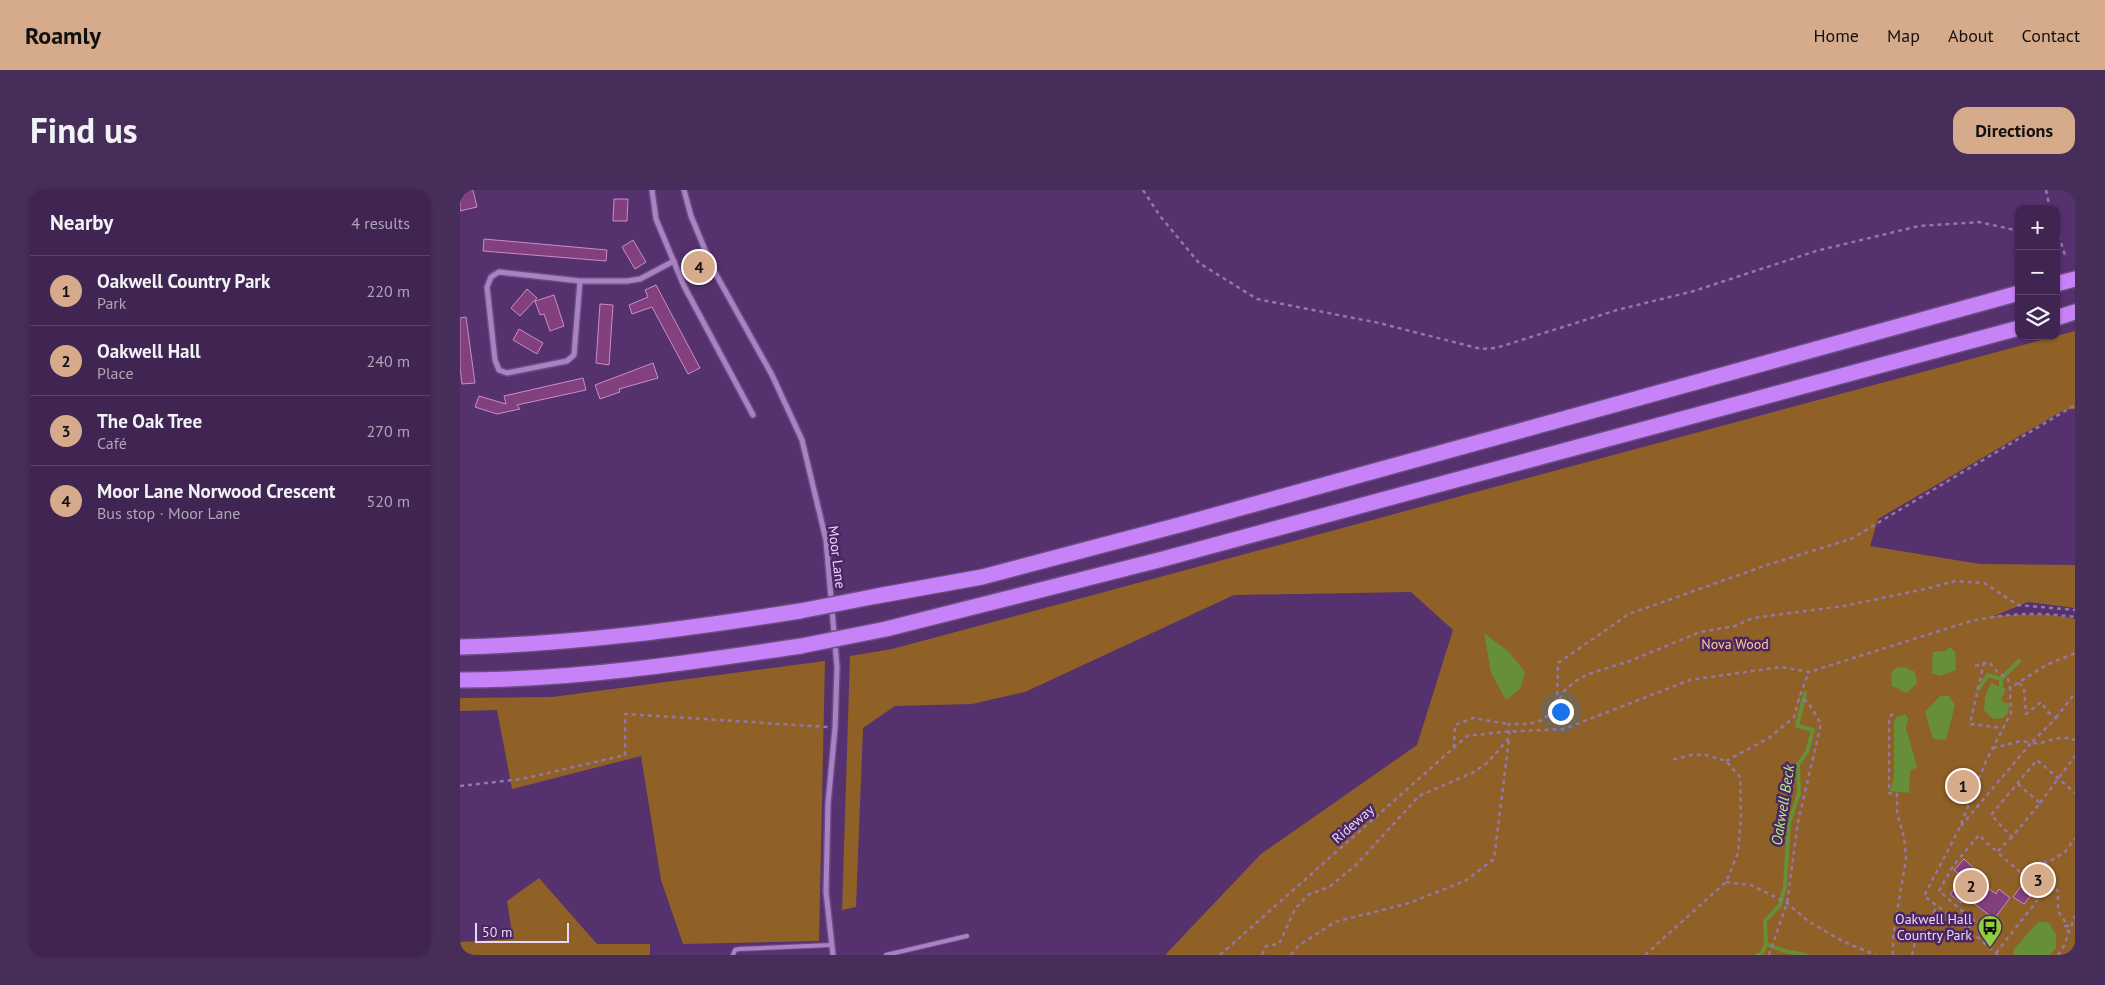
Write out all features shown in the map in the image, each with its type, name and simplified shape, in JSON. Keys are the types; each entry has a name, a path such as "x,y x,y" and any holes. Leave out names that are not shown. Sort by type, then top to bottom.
{"highway":[{"path":"2060,283 2075,279"},
{"path":"460,647 527,645 701,627 800,611 982,577 2015,294"},
{"path":"2060,317 2075,312"},
{"path":"460,680 517,680 702,661 801,646 886,629 1163,559 2015,329"}],"street":[{"path":"652,190 656,219 684,286 753,415"},
{"name":"Moor Lane","path":"684,190 713,269 772,375 802,440 826,540 836,667 835,728 828,804 826,892 832,955"},
{"path":"580,281 574,354 567,361 508,373 500,370 495,360 488,287 491,277 499,272 580,281 628,281 640,279 674,261"}],"lane":[{"path":"886,955 967,936"},
{"path":"732,955 735,950 739,949 831,945"}],"path":[{"path":"1143,190 1160,216 1199,263 1258,299 1379,323 1481,349 1496,348 1617,310 1694,291 1816,251 1919,226 1979,222 2015,230"},
{"path":"2046,190 2049,205"},
{"path":"2060,241 2065,255"},
{"path":"684,286 713,269"},
{"path":"1557,706 1558,663 1629,614 1767,565 1851,539 2075,405"},
{"path":"1454,748 1455,725 1473,718 1509,724 1529,724 1543,720 1557,706 1563,692 1577,680 1700,632 1734,626 1753,618 1844,606 1955,581 1984,583 2018,605 2075,610"},
{"path":"1726,761 1769,738 1794,717 1809,672 1972,621 1998,615 2075,617"},
{"path":"2010,688 2046,665 2075,653"},
{"path":"1975,666 1990,662 1998,673 2008,678 2011,713 1992,748 1959,830 1924,896 1968,929 1997,954 2050,884"},
{"path":"1984,663 1970,724 2002,728"},
{"name":"Rideway","path":"1220,955 1467,736 1564,729 1690,680 1781,667 1809,672"},
{"path":"2019,683 2024,688 2026,714 2041,702 2048,712 2056,718"},
{"path":"1959,830 2031,743 2056,718 2075,693"},
{"path":"1770,955 1786,902 1798,822 1821,724 1808,702 1799,698"},
{"path":"1893,955 1893,936 1906,859 1904,837 1897,813 1898,794 1889,793 1889,718 1894,712"},
{"path":"460,786 522,779 625,755 625,714 835,728"},
{"path":"1291,955 1298,946 1335,922 1409,903 1464,881 1494,859 1509,738 1509,724"},
{"path":"1992,748 2021,741 2039,744 2056,738 2065,737 2075,740"},
{"path":"1262,955 1266,946 1279,944 1296,909 1308,895 1329,887 1356,865 1419,796 1474,772 1487,763 1509,738"},
{"path":"1645,955 1726,882 1738,853 1741,816 1740,777 1726,761 1706,755 1691,755 1672,760"},
{"path":"1997,852 2040,803 2075,756"},
{"path":"2012,837 1991,815 2037,760 2075,793"},
{"path":"2018,784 2040,803"},
{"path":"1968,929 1974,921 1939,891 1953,866 1979,835 2020,872"},
{"path":"2069,933 2065,926 2068,926 2058,911 2058,891 2050,884 2040,883 2049,872 2039,864 2042,860 2047,863 2065,852 2075,838"},
{"path":"1726,882 1751,885 1786,902 1808,921 1844,942 1876,955"},
{"path":"1912,955 1916,938 1938,906"},
{"path":"2058,955 2064,946 2075,916"}],"green space":[{"name":"Nova Wood","path":"2075,331 2075,409 2064,410 1878,519 1870,546 1980,564 2075,565 2075,608 2028,602 1994,616 2045,615 2075,619 2075,955 1165,955 1261,854 1417,745 1453,630 1411,592 1234,595 1025,692 972,704 895,706 863,728 856,907 842,910 850,656 892,649 2042,340 2060,340 2060,335"},
{"path":"825,661 819,941 683,944 661,880 641,756 512,789 497,710 460,711 460,698 552,697"},
{"path":"539,878 597,944 650,944 650,955 460,955 460,942 513,939 507,901"}],"shaded area":[{"path":"1484,633 1509,652 1525,672 1520,689 1506,700 1491,673"},
{"path":"1950,647 1955,652 1956,670 1940,676 1932,673 1933,652 1945,651"},
{"path":"1905,667 1915,672 1917,683 1907,693 1892,686 1891,673 1896,668"},
{"path":"1991,683 2006,689 2001,699 2004,703 2009,703 2008,713 2003,718 1993,719 1984,710 1985,696"},
{"path":"1940,696 1949,696 1955,705 1946,740 1933,739 1925,712"},
{"path":"1905,714 1908,718 1906,728 1917,767 1910,771 1909,793 1890,791 1894,777 1894,721 1897,717"},
{"path":"2038,922 2048,922 2056,934 2056,948 2050,955 2013,955 2014,949"}],"building":[{"path":"473,190 477,207 460,211 460,192"},
{"path":"614,199 628,199 627,221 613,221"},
{"path":"484,239 607,250 606,261 483,251"},
{"path":"633,240 646,262 635,269 622,247"},
{"path":"656,285 700,368 688,374 652,307 632,314 629,305 648,297 645,290"},
{"path":"527,289 537,298 520,316 511,308"},
{"path":"554,295 564,326 550,331 544,314 540,315 535,301"},
{"path":"600,304 613,305 609,365 596,363"},
{"path":"466,317 475,383 462,384 460,318"},
{"path":"519,329 543,343 537,354 513,340"},
{"path":"653,363 658,378 619,389 620,392 600,399 595,385"},
{"path":"583,378 586,390 517,405 520,409 497,414 475,407 479,396 506,404 504,396"},
{"path":"1964,859 1983,877 1980,882 1996,894 1999,889 2010,898 1994,919 1966,897 1961,903 1950,894 1964,878 1954,870"},
{"path":"2035,868 2046,876 2024,904 2013,897"}],"waterway":[{"path":"2001,687 2001,679 2019,661"},
{"path":"1978,689 1988,675 2001,679"},
{"name":"Oakwell Beck","path":"1757,955 1762,954 1766,944 1765,921 1780,905 1785,886 1789,823 1799,793 1798,765 1807,752 1813,730 1797,726 1805,693"},
{"path":"1766,944 1784,951 1806,955"}],"place":[{"name":"Moor Lane Norwood Crescent","path":"699,267"},
{"name":"Oakwell Country Park","path":"1963,786"},
{"name":"The Oak Tree","path":"2038,880"},
{"name":"Oakwell Hall","path":"1971,886"},
{"name":"Oakwell Hall Country Park","path":"1990,948"}]}
